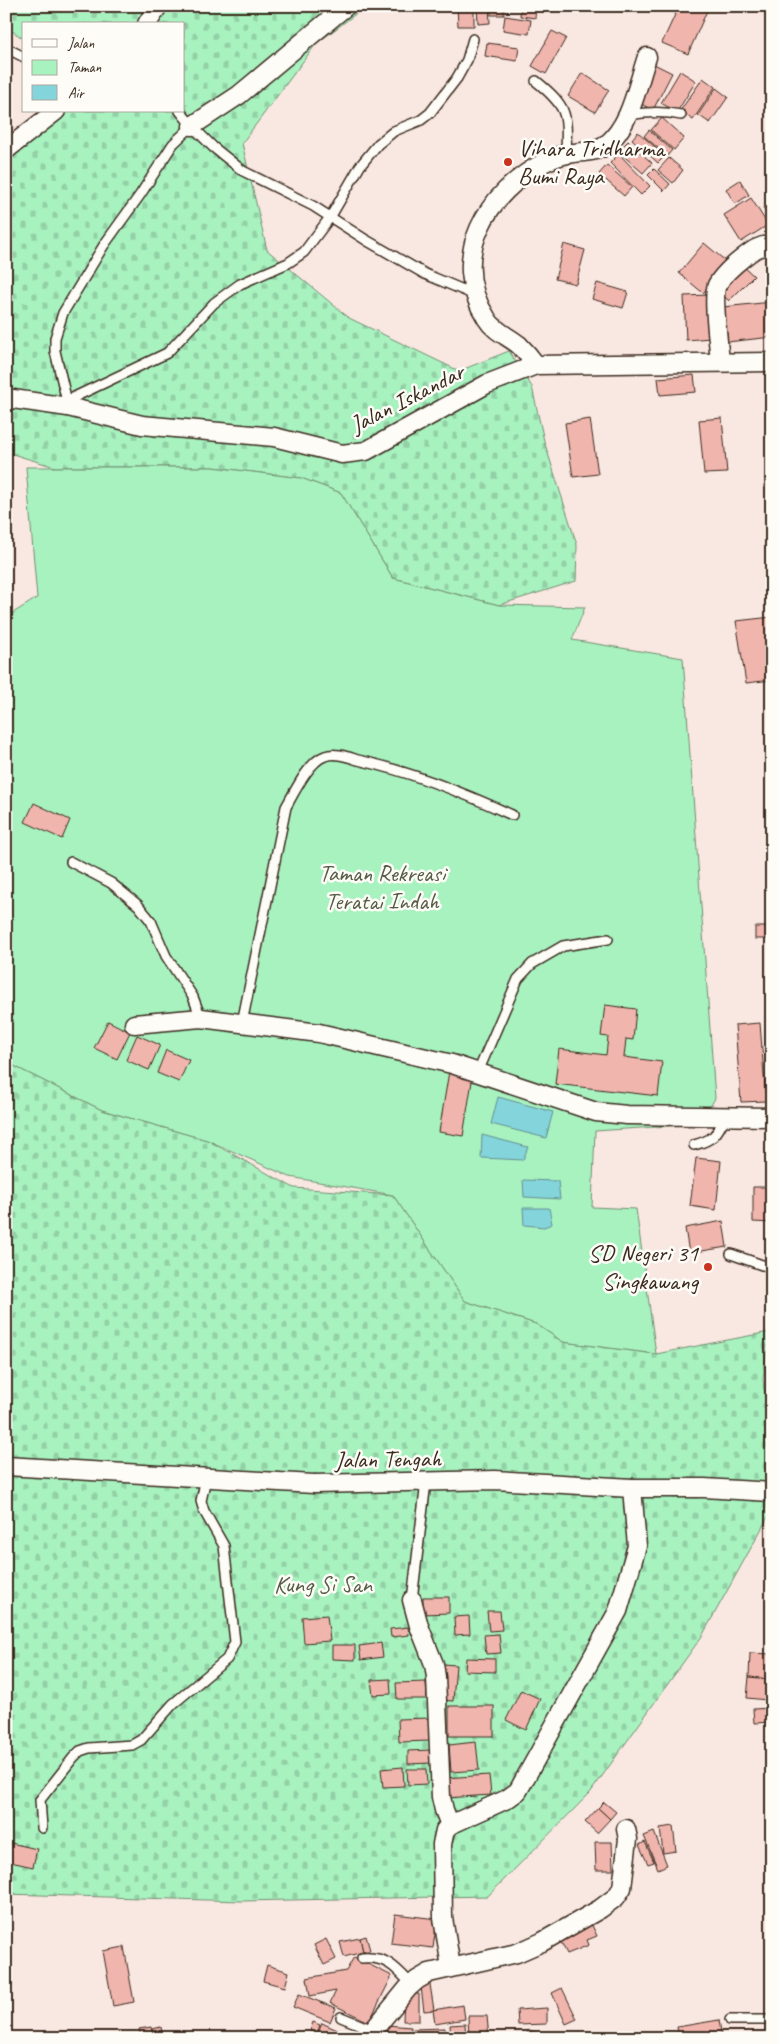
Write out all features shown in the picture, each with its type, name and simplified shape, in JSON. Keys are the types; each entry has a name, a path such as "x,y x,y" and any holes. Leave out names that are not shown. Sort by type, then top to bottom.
{"street":[{"path":"148,22 158,6"},
{"path":"192,126 239,95 346,6"},
{"path":"536,365 518,344 498,330 487,319 476,295 471,260 473,241 488,212 503,192 522,175 547,161 566,155 596,151 605,146 616,135 628,115 647,57"},
{"path":"6,150 55,112"},
{"path":"720,362 715,299 716,286 729,270 750,252 765,245 772,246"},
{"name":"Jalan Iskandar","path":"6,398 67,404 142,425 274,437 342,454 366,451 487,384 536,365 772,362"},
{"path":"134,1024 201,1018 319,1033 478,1072 596,1112 627,1116 772,1117"},
{"name":"Jalan Tengah","path":"6,1466 314,1484 495,1480 632,1488 704,1488 772,1492"},
{"path":"451,1967 443,1918 442,1844 445,1830 450,1825 507,1800 518,1791 618,1611 637,1546 632,1488"},
{"path":"412,1600 419,1626 434,1664 442,1797 444,1810 450,1825"},
{"path":"370,2034 412,1985 429,1973 517,1953 542,1942 600,1909 616,1897 622,1888 628,1840 626,1829"}],"lane":[{"path":"192,126 173,144 140,195 104,245 63,313 55,338 55,352 67,404 167,353 214,303 240,284 288,263 304,252 331,216 360,166 378,144 394,131 421,120 430,113 457,78 467,60 473,39"},
{"path":"6,48 22,56"},
{"path":"536,81 556,97 566,113 566,155"},
{"path":"181,112 213,147 243,172 331,216 366,240 425,274 476,295"},
{"path":"628,115 668,112 681,115"},
{"path":"242,1023 286,807 301,780 316,761 325,756 336,755 381,765 454,789 512,815"},
{"path":"71,862 111,883 138,905 151,921 166,956 193,997 201,1018"},
{"path":"478,1072 518,979 532,964 563,946 608,939"},
{"path":"694,1145 707,1142 713,1137 725,1117"},
{"path":"730,1254 762,1265 772,1266"},
{"path":"42,1828 40,1800 80,1751 109,1746 123,1747 141,1740 173,1704 223,1663 232,1650 235,1642 228,1564 224,1546 204,1511 201,1502 206,1478"},
{"path":"412,1600 426,1482"},
{"path":"362,1958 375,1957 384,1960 394,1966 412,1985"},
{"path":"341,2017 370,2034"},
{"path":"730,2020 772,2020"}],"green space":[{"path":"6,6 366,6 316,44 242,143 267,250 349,318 459,371 509,351 532,387 544,441 577,545 576,581 499,605 393,578 341,493 301,478 213,467 55,467 6,452 6,140 40,112 185,112 185,22 22,22 22,38 6,27"},
{"name":"Taman Rekreasi Teratai Indah","path":"26,467 213,467 301,478 341,493 393,578 499,605 585,607 572,640 683,658 715,1098 701,1124 595,1131 592,1207 636,1209 656,1354 563,1342 536,1324 465,1301 393,1195 290,1177 207,1140 102,1110 6,1062 6,630 13,613 37,598"},
{"name":"Kung Si San","path":"6,1062 102,1110 207,1140 294,1188 393,1195 465,1301 536,1324 563,1342 656,1354 769,1332 763,1379 772,1455 772,1510 702,1636 590,1793 488,1896 241,1901 6,1894"}],"water":[{"path":"498,1097 553,1112 546,1138 491,1124"},
{"path":"482,1135 528,1147 523,1160 481,1158"},
{"path":"523,1180 558,1181 560,1199 524,1197"},
{"path":"523,1208 549,1208 552,1224 544,1227 524,1225"}],"building":[{"path":"457,6 474,6 474,26 458,26"},
{"path":"477,6 489,6 490,23 478,24"},
{"path":"491,6 504,6 504,15 491,15"},
{"path":"521,6 536,6 535,18 520,16"},
{"path":"679,6 709,6 688,54 662,43"},
{"path":"505,16 531,20 529,34 503,30"},
{"path":"552,31 566,38 546,74 532,66"},
{"path":"487,43 519,47 517,61 485,56"},
{"path":"654,64 672,73 653,110 635,101"},
{"path":"680,71 696,81 677,112 661,103"},
{"path":"582,73 609,90 595,112 568,96"},
{"path":"703,78 715,87 693,120 680,111"},
{"path":"716,88 728,97 710,123 698,115"},
{"path":"662,118 684,138 674,150 651,130"},
{"path":"649,130 672,150 667,156 644,136"},
{"path":"638,132 665,156 658,163 632,139"},
{"path":"628,141 652,163 643,173 618,151"},
{"path":"619,154 650,186 641,195 610,163"},
{"path":"669,158 683,170 673,183 658,170"},
{"path":"607,165 632,187 624,196 599,174"},
{"path":"654,169 670,184 664,191 648,175"},
{"path":"740,180 749,195 735,204 726,189"},
{"path":"751,198 768,225 741,242 724,215"},
{"path":"772,203 772,226 763,207"},
{"path":"704,243 728,263 703,293 679,273"},
{"path":"564,244 585,250 576,284 555,279"},
{"path":"741,264 754,276 729,301 717,289"},
{"path":"597,283 628,292 623,308 592,299"},
{"path":"709,295 711,338 686,340 684,296"},
{"path":"772,302 772,337 727,342 723,307"},
{"path":"694,375 696,392 660,395 658,378"},
{"path":"722,418 727,473 704,474 699,420"},
{"path":"590,419 598,474 573,477 565,423"},
{"path":"772,617 772,642 767,642 772,680 746,683 736,621"},
{"path":"34,803 70,820 62,839 25,822"},
{"path":"755,927 772,927 772,939 755,939"},
{"path":"605,1005 636,1009 633,1040 626,1039 624,1057 662,1062 658,1096 555,1084 559,1049 606,1055 608,1037 601,1036"},
{"path":"108,1021 130,1032 117,1059 94,1048"},
{"path":"760,1023 766,1101 741,1102 735,1025"},
{"path":"137,1035 160,1045 149,1070 126,1060"},
{"path":"166,1050 189,1060 179,1082 157,1073"},
{"path":"449,1071 473,1075 463,1136 439,1132"},
{"path":"696,1158 721,1161 716,1210 690,1206"},
{"path":"753,1187 772,1187 772,1223 753,1222"},
{"path":"723,1221 727,1247 689,1253 685,1228"},
{"path":"423,1597 449,1597 449,1613 423,1614"},
{"path":"487,1611 500,1611 502,1630 489,1631"},
{"path":"327,1615 330,1641 304,1643 302,1617"},
{"path":"469,1616 470,1634 455,1635 454,1617"},
{"path":"408,1627 409,1635 391,1637 390,1629"},
{"path":"499,1634 501,1653 486,1654 484,1635"},
{"path":"381,1643 383,1657 361,1660 359,1646"},
{"path":"332,1645 355,1645 355,1660 332,1659"},
{"path":"750,1653 770,1654 769,1679 749,1677"},
{"path":"466,1658 495,1659 495,1672 465,1671"},
{"path":"442,1664 456,1665 453,1701 440,1700"},
{"path":"749,1677 769,1679 767,1700 747,1698"},
{"path":"390,1679 391,1694 373,1695 371,1680"},
{"path":"426,1682 427,1699 397,1699 396,1683"},
{"path":"521,1690 540,1699 526,1730 506,1720"},
{"path":"449,1706 494,1706 494,1736 449,1736"},
{"path":"772,1708 772,1722 754,1723 753,1709"},
{"path":"430,1718 430,1741 399,1742 398,1719"},
{"path":"476,1742 479,1770 451,1772 449,1745"},
{"path":"431,1750 431,1763 408,1764 408,1751"},
{"path":"403,1767 404,1786 383,1787 381,1769"},
{"path":"407,1769 426,1769 427,1784 408,1785"},
{"path":"489,1775 491,1795 445,1798 444,1778"},
{"path":"604,1802 616,1812 610,1819 598,1808"},
{"path":"598,1808 610,1819 597,1833 585,1822"},
{"path":"673,1826 676,1851 663,1853 660,1828"},
{"path":"654,1832 667,1865 658,1869 644,1836"},
{"path":"6,1842 37,1849 33,1867 6,1861"},
{"path":"595,1842 612,1842 613,1870 596,1870"},
{"path":"645,1842 654,1862 648,1864 639,1845"},
{"path":"395,1914 437,1919 433,1948 391,1943"},
{"path":"590,1921 597,1936 587,1940 589,1945 567,1954 558,1936"},
{"path":"366,1936 370,1950 363,1952 360,1938"},
{"path":"360,1938 363,1952 344,1957 340,1942"},
{"path":"326,1939 336,1959 324,1965 314,1945"},
{"path":"124,1947 134,2002 113,2006 103,1951"},
{"path":"354,1957 392,1976 369,2022 330,2003 336,1991 310,1996 307,1978 346,1971"},
{"path":"267,1965 289,1972 285,1987 263,1981"},
{"path":"429,1978 434,2010 424,2011 420,1979"},
{"path":"562,1988 577,2019 566,2024 552,1993"},
{"path":"299,1994 336,2008 330,2022 293,2007"},
{"path":"404,1994 419,1994 419,2021 403,2021"},
{"path":"463,2005 465,2019 435,2024 433,2010"},
{"path":"547,2008 547,2024 518,2025 517,2010"},
{"path":"468,2016 487,2016 489,2038 469,2038"},
{"path":"719,2020 722,2038 679,2038 677,2027"},
{"path":"313,2022 320,2025 317,2034 310,2031"},
{"path":"322,2023 346,2034 344,2038 329,2038 318,2033"},
{"path":"465,2024 466,2038 451,2038 450,2025"},
{"path":"386,2025 411,2027 410,2038 385,2038"},
{"path":"151,2027 153,2038 141,2038 139,2029"},
{"path":"161,2027 163,2038 154,2038 152,2029"},
{"path":"445,2028 445,2038 413,2038 413,2029"},
{"path":"528,2030 548,2036 548,2038 526,2038"}],"place":[{"name":"Vihara Tridharma Bumi Raya","path":"508,162"},
{"name":"SD Negeri 31 Singkawang","path":"708,1267"}]}
